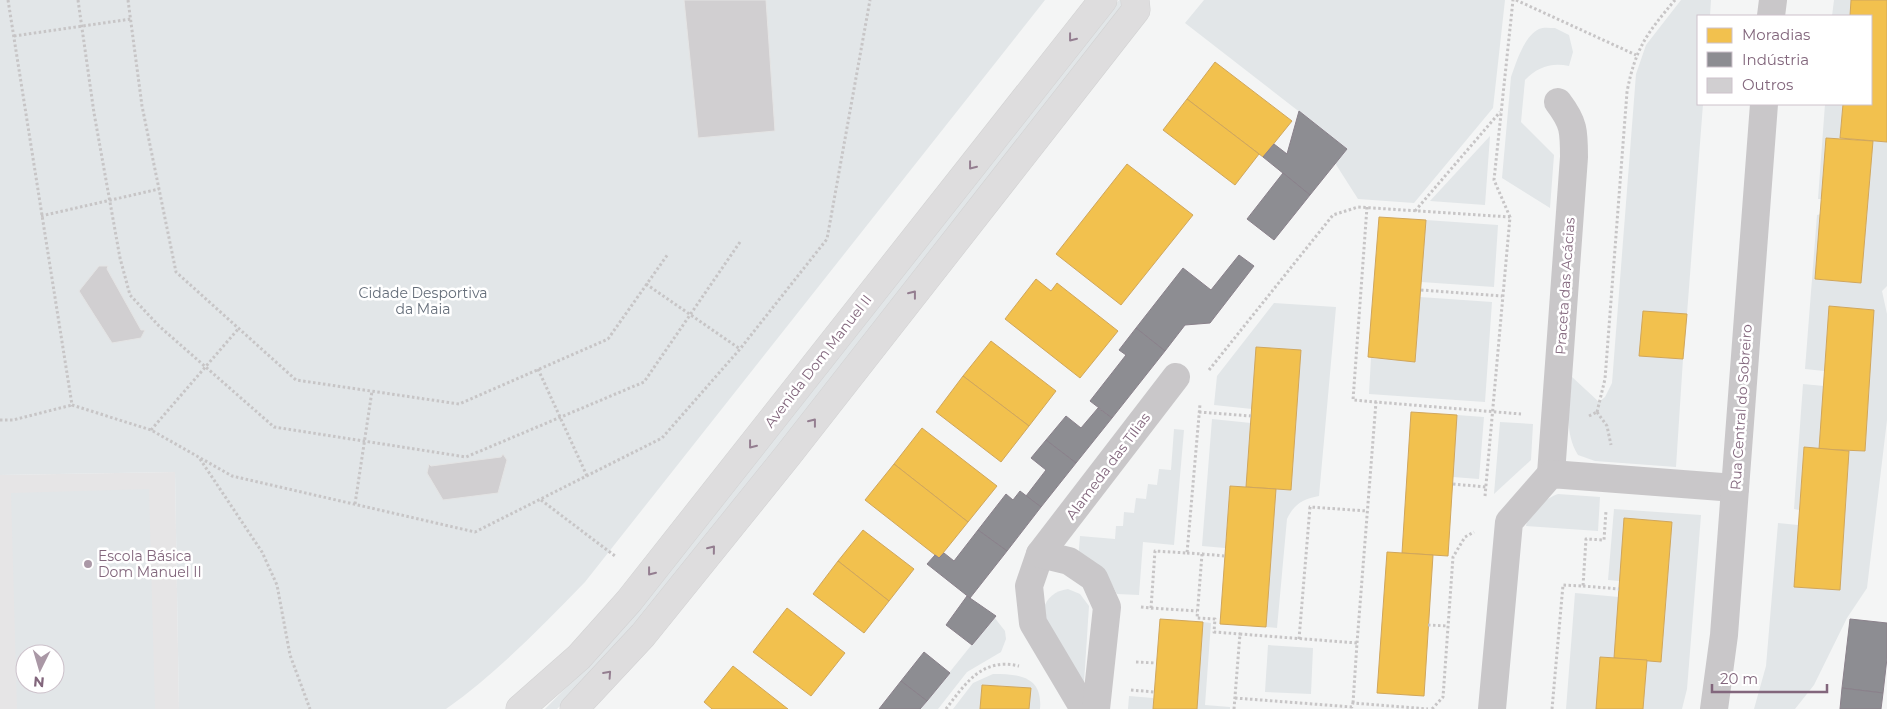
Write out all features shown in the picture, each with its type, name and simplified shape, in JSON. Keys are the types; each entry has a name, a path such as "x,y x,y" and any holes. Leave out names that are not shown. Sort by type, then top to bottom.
{"main road":[{"name":"Avenida Dom Manuel II","path":"520,709 579,657 629,601 1103,0"},
{"path":"574,709 643,635 794,447 1136,10 1135,0"}],"street":[{"path":"1771,15 1773,0"},
{"name":"Praceta das Acácias","path":"1551,474 1574,157 1574,128 1569,116 1558,102"},
{"name":"Rua Central do Sobreiro","path":"1714,709 1722,659 1764,105"},
{"name":"Alameda das Tílias","path":"1084,709 1033,623 1029,586 1040,554 1176,377"},
{"path":"1492,709 1509,522 1551,474 1735,488"},
{"path":"1040,554 1069,561 1094,578 1107,607 1096,709"}],"path":[{"path":"8,0 72,405"},
{"path":"78,0 94,113 120,258 130,295 159,326 274,427 466,458 644,382 740,242"},
{"path":"128,0 142,106 176,272 296,380 459,404 608,340 668,254"},
{"path":"0,420 13,420 72,405 151,430 232,476 475,532 662,438 740,348 827,239 870,0"},
{"path":"1485,503 1510,216 1494,180 1500,112 1515,0 1636,55"},
{"path":"1597,412 1605,379 1627,92 1636,55 1642,43 1674,0"},
{"path":"14,36 130,18"},
{"path":"1415,211 1500,112"},
{"path":"41,216 159,189"},
{"path":"1208,372 1333,215 1358,207 1368,207 1510,216"},
{"path":"1368,207 1352,400 1526,414"},
{"path":"646,284 740,348"},
{"path":"1420,290 1502,296"},
{"path":"151,430 239,328"},
{"path":"538,369 587,476"},
{"path":"355,504 372,391"},
{"path":"1187,553 1200,396"},
{"path":"1235,698 1352,707 1376,402"},
{"path":"1199,412 1251,416"},
{"path":"200,458 262,552 277,585 290,655 310,709"},
{"path":"1453,484 1486,487"},
{"path":"541,500 616,556"},
{"path":"1583,586 1586,539 1604,540 1607,503"},
{"path":"1299,639 1310,507 1368,511"},
{"path":"1432,709 1443,698 1453,556 1466,537 1483,527"},
{"path":"1151,608 1155,551 1225,556"},
{"path":"1202,554 1197,618 1215,619 1214,632 1357,643"},
{"path":"1552,709 1563,585 1619,589"},
{"path":"1137,606 1198,612"},
{"path":"1428,625 1448,626"},
{"path":"1234,709 1240,634"},
{"path":"1138,662 1156,664"},
{"path":"946,709 971,677 982,670 1004,665 1026,668"},
{"path":"1123,689 1154,692"},
{"path":"1352,703 1428,709"}],"shaded area":[{"name":"Escola Básica Dom Manuel II","path":"175,472 179,709 0,709 0,475"}],"green space":[{"name":"Cidade Desportiva da Maia","path":"0,0 1045,0 585,582 518,649 465,695 446,709 179,709 175,472 0,475"},
{"path":"1119,0 1130,0 657,600 557,709 545,709 614,639 650,596"},
{"path":"1204,0 1505,0 1493,108 1414,203 1358,199 1335,163 1346,148 1185,23"},
{"path":"1681,0 1711,0 1710,15 1697,15 1697,105 1703,105 1687,314 1639,356 1683,359 1676,467 1595,461 1578,455 1573,446 1569,427 1572,377 1599,402 1605,397 1612,383 1636,74 1646,45"},
{"path":"1834,0 1851,0 1850,15 1832,15"},
{"path":"1541,28 1555,28 1569,35 1573,52 1569,66 1551,65 1540,69 1525,80 1521,122 1554,155 1550,208 1502,178 1513,71 1529,37"},
{"path":"1825,105 1843,105 1840,138 1826,138 1822,199 1818,199"},
{"path":"1490,136 1485,205 1430,201"},
{"path":"1887,140 1887,286 1882,291 1887,314 1887,420 1867,588 1847,618 1814,685 1795,709 1754,709 1766,666 1778,523 1798,525 1794,587 1840,589 1849,451 1865,451 1874,310 1829,306 1824,371 1805,369 1817,215 1821,214 1815,279 1861,283 1873,141 1886,142"},
{"path":"1426,220 1498,225 1494,287 1421,282"},
{"path":"1420,297 1492,302 1485,402 1369,394 1371,358 1415,361"},
{"path":"1274,303 1336,307 1319,496 1300,503 1287,519 1277,628 1266,627 1276,489 1291,490 1301,350 1257,347 1252,409 1214,405 1217,376"},
{"path":"1803,384 1824,386 1819,449 1804,448 1799,510 1794,509"},
{"path":"1457,415 1484,417 1479,479 1453,477"},
{"path":"1212,419 1251,423 1246,487 1230,486 1225,548 1202,546"},
{"path":"1500,422 1533,424 1531,460 1494,494"},
{"path":"1174,429 1184,430 1174,545 1143,542 1139,595 1117,594 1108,577 1078,560 1080,536 1115,539 1116,526 1123,526 1124,512 1134,513 1136,498 1146,499 1148,484 1157,485 1159,469 1171,470"},
{"name":"Escola Básica Dom Manuel II","path":"149,489 155,709 17,709 17,694 65,694 65,644 15,644 11,493"},
{"path":"1558,494 1600,497 1598,531 1526,526 1530,516 1538,506"},
{"path":"1614,509 1701,515 1687,689 1682,709 1643,709 1647,660 1661,661 1672,522 1620,581 1608,580"},
{"path":"1068,589 1080,594 1089,606 1084,683 1048,627 1043,610 1052,595"},
{"path":"1575,593 1619,597 1614,658 1600,657 1596,709 1566,709"},
{"path":"994,617 1005,631 1006,639 1001,652 967,672 938,709 920,709"},
{"path":"1203,622 1211,623 1205,705 1230,707 1230,709 1197,709"},
{"path":"1268,645 1313,648 1311,694 1265,692"},
{"path":"993,674 1020,676 1033,683 1038,690 1040,709 1029,709 1030,688 982,685 980,709 953,709 973,683"},
{"path":"1129,696 1153,698 1153,709 1128,709"}],"building: Moradias":[{"path":"1851,0 1887,0 1887,142 1840,138 1843,105 1872,105 1872,15 1850,15"},
{"path":"1215,62 1292,121 1263,157 1187,99"},
{"path":"1187,99 1259,154 1235,185 1163,130"},
{"path":"1826,138 1873,141 1861,283 1815,279"},
{"path":"1127,164 1193,215 1121,305 1056,254"},
{"path":"1379,217 1426,220 1415,362 1368,357"},
{"path":"1036,279 1051,291 1057,283 1118,331 1080,378 1005,319"},
{"path":"1829,306 1874,310 1865,451 1819,449"},
{"path":"1643,311 1687,314 1683,359 1639,356"},
{"path":"991,341 1056,391 1029,426 963,376"},
{"path":"1256,347 1301,350 1291,490 1246,487"},
{"path":"963,376 1029,426 1001,462 936,412"},
{"path":"1411,412 1457,415 1448,556 1402,553"},
{"path":"922,428 997,486 968,522 894,464"},
{"path":"1804,447 1849,451 1840,590 1794,587"},
{"path":"894,464 968,522 939,558 865,500"},
{"path":"1230,486 1276,489 1266,627 1220,624"},
{"path":"1624,518 1672,522 1661,662 1614,658"},
{"path":"863,530 914,569 889,601 838,561"},
{"path":"1387,552 1433,555 1424,696 1377,693"},
{"path":"838,561 889,601 864,633 813,594"},
{"path":"787,608 845,653 811,696 753,652"},
{"path":"1160,619 1203,622 1197,709 1153,709"},
{"path":"1600,657 1647,660 1643,709 1596,709"},
{"path":"733,666 788,709 712,709 704,702"},
{"path":"982,685 1031,688 1029,709 980,709"}],"building: Indústria":[{"path":"1299,111 1347,149 1310,195 1263,157 1274,144 1287,154"},
{"path":"1283,173 1310,195 1274,240 1247,219"},
{"path":"1239,255 1254,266 1210,323 1185,325 1165,351 1136,328 1183,268 1211,290"},
{"path":"1136,328 1165,351 1112,418 1090,401 1126,355 1119,350"},
{"path":"1098,408 1112,418 1076,463 1046,440 1066,416 1081,428"},
{"path":"1046,440 1076,463 1041,507 1026,496 1046,470 1031,458"},
{"path":"1020,491 1041,507 1007,551 978,530 1006,494 1013,500"},
{"path":"978,530 1007,551 970,598 927,564 935,555 939,558 944,553 954,561"},
{"path":"967,596 996,616 972,645 946,625"},
{"path":"1850,619 1887,623 1887,658 1883,693 1842,688"},
{"path":"924,652 950,673 927,701 901,681"},
{"path":"901,681 927,701 920,709 879,709"},
{"path":"1842,688 1883,693 1881,709 1840,709"}],"building: Outros":[{"path":"684,0 766,0 775,131 698,138"},
{"path":"99,266 108,266 107,269 141,330 145,330 141,338 112,343 79,291"},
{"path":"503,454 507,460 498,493 443,500 427,473 429,464 431,466 501,457"}],"place":[{"name":"Escola Básica Dom Manuel II","path":"88,564"}]}
